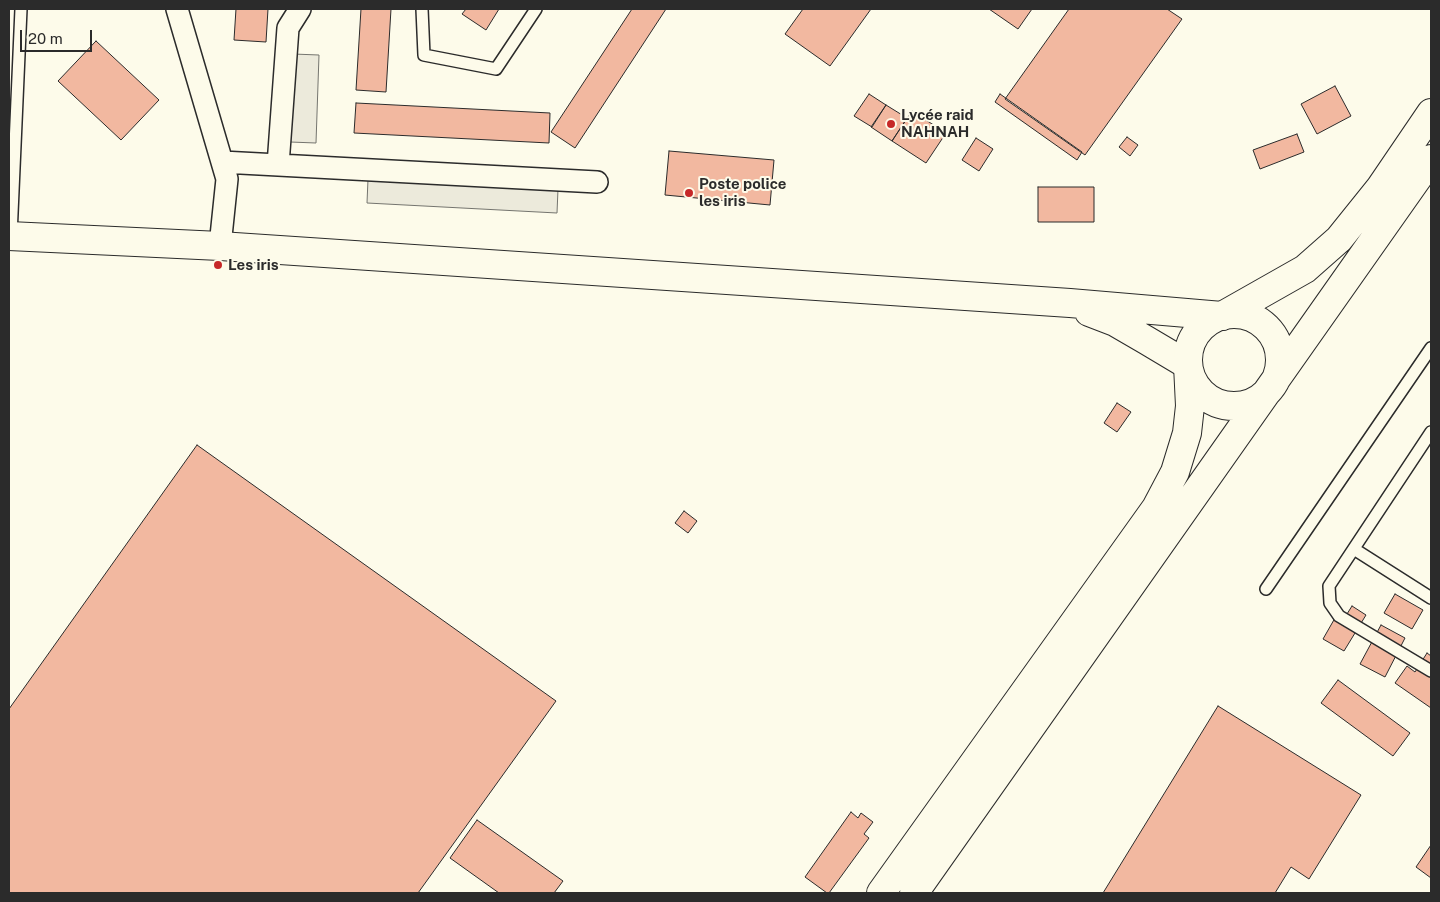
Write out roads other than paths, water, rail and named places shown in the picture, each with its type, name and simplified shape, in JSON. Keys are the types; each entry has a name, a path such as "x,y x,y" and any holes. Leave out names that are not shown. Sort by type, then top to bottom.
{"main road":[{"path":"881,893 1156,508 1175,472 1187,433 1190,406 1188,349 1195,335 1207,322 1222,316 1304,268 1339,239 1380,188 1431,114"},
{"path":"914,893 1272,385 1424,174"},
{"path":"10,236 220,246 1070,304 1222,316 1238,314 1253,318 1266,328 1274,339 1279,354 1279,370 1272,385 1262,397 1248,404 1232,406 1216,403 1202,394 1192,381 1188,365 1115,322 1070,304"}],"street":[{"path":"178,9 227,179 220,246"},
{"path":"278,165 288,28 300,9"},
{"path":"222,162 597,182"}],"lane":[{"path":"10,236 20,9"},
{"path":"422,9 424,55 496,69 536,9"},
{"path":"1266,589 1431,348"},
{"path":"1431,432 1329,586 1330,603 1339,616 1431,670"},
{"path":"1354,549 1431,598"}],"place":[{"name":"Lycée raid NAHNAH","path":"891,124"},
{"name":"Poste police les iris","path":"689,193"},
{"name":"Les iris","path":"218,265"}]}
